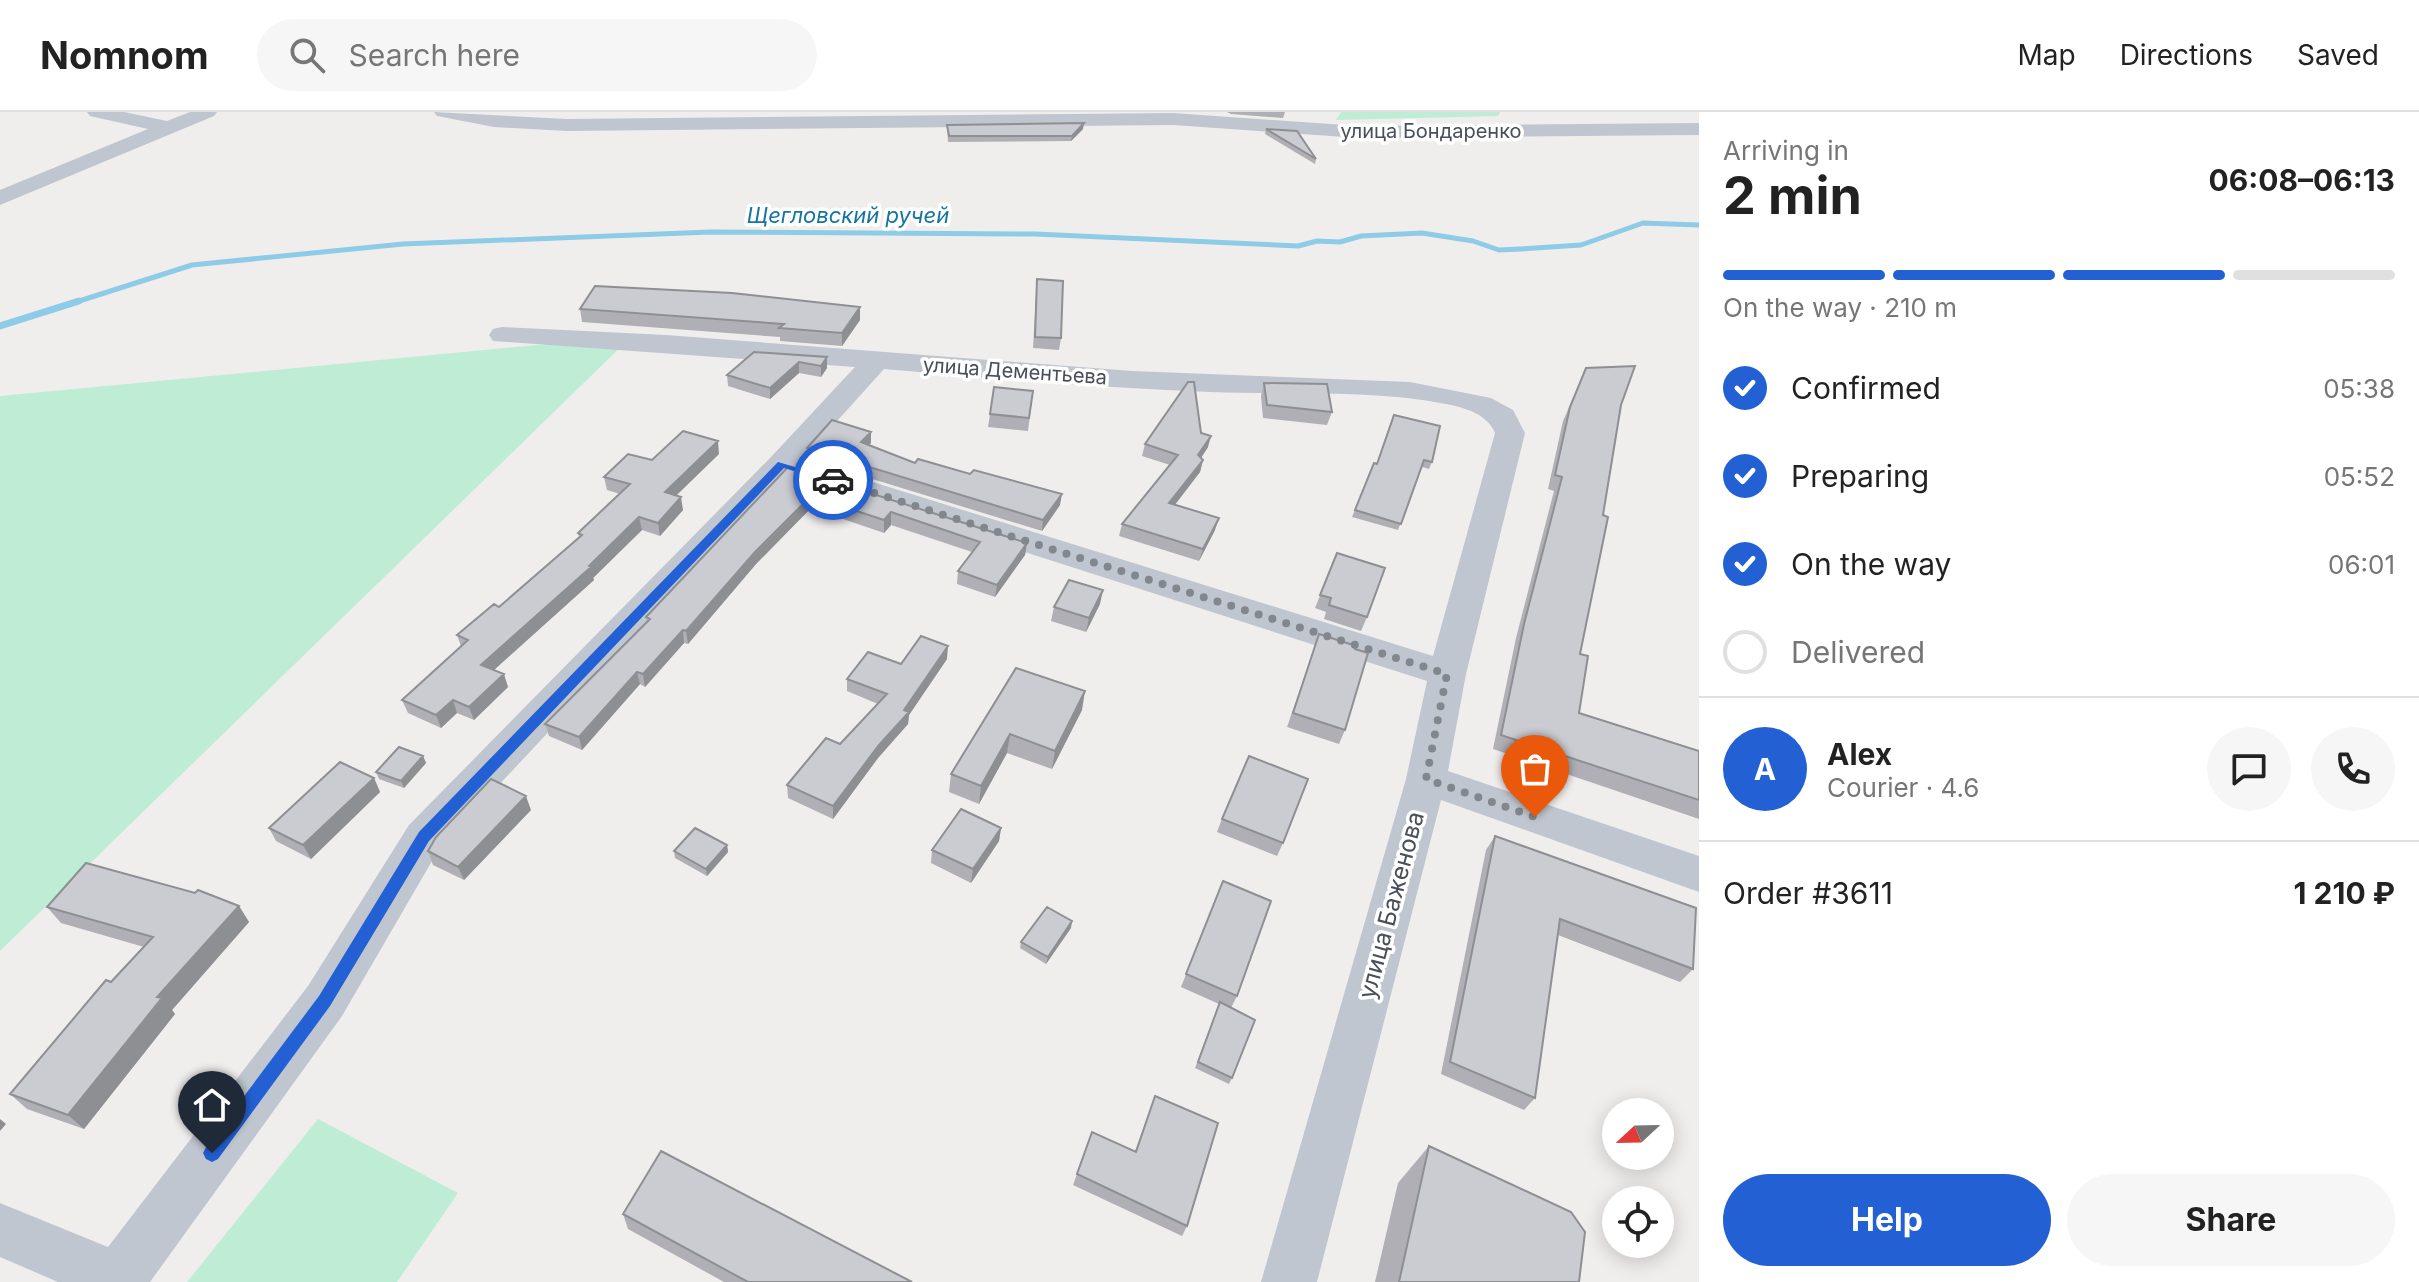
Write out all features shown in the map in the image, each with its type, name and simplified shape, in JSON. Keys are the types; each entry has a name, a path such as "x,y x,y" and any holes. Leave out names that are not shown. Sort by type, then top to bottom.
{"street":[{"path":"97,112 170,128"},
{"path":"0,198 207,112"},
{"name":"улица Бондаренко","path":"444,112 515,123 567,125 1173,119 1359,132 1699,129"},
{"name":"улица Дементьева","path":"502,335 687,344 1204,384 1423,391 1469,399 1504,414 1510,424 1510,433"},
{"path":"0,1230 117,1281 325,1001 424,837 782,464 876,361"},
{"name":"улица Баженова","path":"1289,1282 1426,779 1447,674 1510,433"},
{"path":"782,464 1447,674"},
{"path":"1426,779 1699,874"}],"green space":[{"path":"1341,112 1500,112 1498,116 1336,120"},
{"path":"632,336 0,951 0,396"},
{"path":"318,1119 458,1193 397,1282 187,1282"}],"building":[{"path":"1084,123 1072,136 949,136 947,125"},
{"path":"1266,129 1297,131 1316,159"},
{"path":"1037,279 1063,281 1061,338 1035,337"},
{"path":"595,286 732,293 860,307 842,333 779,328 784,324 580,309"},
{"path":"754,352 827,357 821,366 799,362 770,388 727,375"},
{"path":"1635,366 1621,405 1603,515 1608,517 1580,654 1588,656 1579,713 1699,751 1699,800 1501,735 1524,624 1562,477 1555,475 1570,407 1586,368"},
{"path":"1188,382 1194,382 1201,433 1211,436 1198,455 1203,460 1169,503 1219,518 1203,549 1122,524 1178,455 1145,444"},
{"path":"1264,383 1327,384 1332,412 1267,405"},
{"path":"994,387 1033,391 1029,418 990,414"},
{"path":"1394,415 1440,426 1432,462 1424,460 1401,524 1355,510 1374,463 1377,464"},
{"path":"832,420 871,432 861,442 915,463 918,459 970,474 974,470 1062,494 1043,520 807,448"},
{"path":"683,431 718,441 665,492 681,497 658,523 639,517 591,567 481,665 504,674 469,707 453,700 436,715 402,700 468,640 457,635 494,604 499,607 582,535 578,533 630,484 604,477 628,454 652,460"},
{"path":"788,467 1027,543 997,585 958,571 980,542 891,512 884,520 811,496 755,552 686,631 683,630 643,674 637,672 579,737 545,724 650,619 646,617"},
{"path":"1337,553 1385,568 1367,617 1329,605 1331,598 1320,595"},
{"path":"1069,580 1103,590 1089,618 1054,607"},
{"path":"1319,634 1368,653 1345,730 1293,713"},
{"path":"921,636 948,646 904,710 909,712 879,745 833,806 787,785 826,738 840,744 887,694 847,679 868,652 901,664"},
{"path":"1016,668 1085,691 1055,751 1010,734 981,786 951,774"},
{"path":"399,747 423,756 401,781 376,772"},
{"path":"1249,756 1308,779 1283,843 1222,819"},
{"path":"340,762 374,778 303,845 269,828"},
{"path":"491,779 526,796 458,867 428,851 436,837"},
{"path":"961,809 1001,828 973,869 932,850"},
{"path":"695,828 727,845 706,869 674,851"},
{"path":"1495,836 1696,908 1693,969 1560,919 1535,1098 1450,1062"},
{"path":"86,863 195,893 198,890 239,906 157,997 162,998 68,1115 10,1094 106,980 111,982 153,937 47,907"},
{"path":"1223,881 1271,901 1237,996 1186,974"},
{"path":"1047,907 1072,921 1048,957 1021,942"},
{"path":"1220,1002 1255,1020 1232,1078 1198,1062"},
{"path":"1155,1096 1218,1123 1187,1226 1077,1174 1092,1132 1136,1152"},
{"path":"1429,1146 1571,1212 1585,1232 1579,1282 1399,1282"},
{"path":"661,1151 912,1282 748,1282 623,1214"}],"waterway":[{"name":"Щегловский ручей","path":"73,303 192,265 403,244 710,232 1035,234 1298,246 1317,241 1340,242 1361,236 1422,233 1473,241 1499,250 1581,245 1643,223 1699,225"},
{"name":"Щегловский ручей","path":"0,326 79,301"}],"way so far":[{"path":"833,480 1447,674 1426,779 1535,817"}],"route":[{"path":"212,1153 325,1001 424,837 782,464 833,480"}]}
